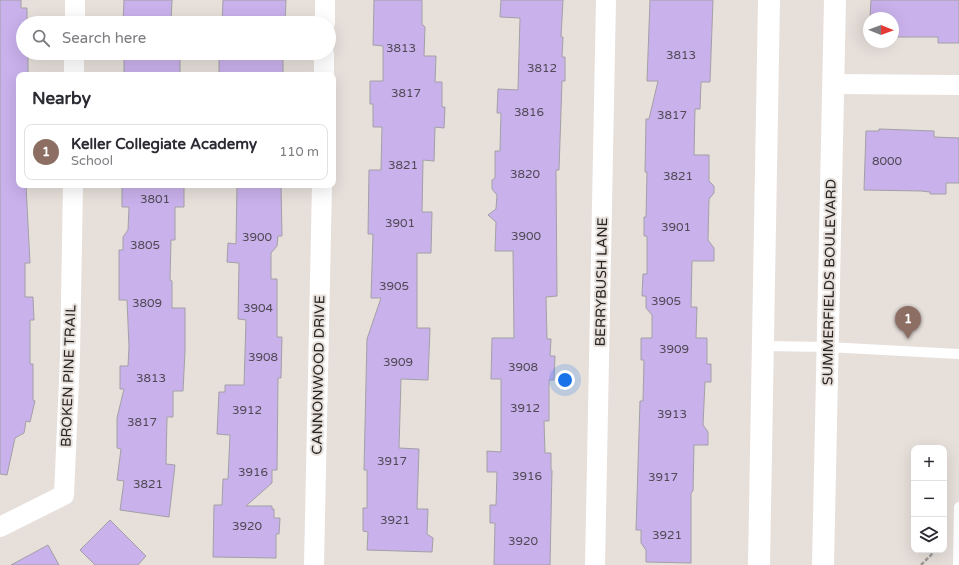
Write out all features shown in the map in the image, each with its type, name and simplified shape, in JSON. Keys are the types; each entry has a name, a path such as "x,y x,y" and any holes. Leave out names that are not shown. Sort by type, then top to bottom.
{"street":[{"path":"75,0 75,16"},
{"path":"325,0 325,16"},
{"name":"BERRYBUSH LANE","path":"595,565 606,0"},
{"path":"758,565 769,0"},
{"name":"SUMMERFIELDS BOULEVARD","path":"823,565 835,0"},
{"path":"74,60 74,72"},
{"path":"324,60 324,72"},
{"path":"833,84 959,84"},
{"name":"BROKEN PINE TRAIL","path":"0,527 64,495 69,365 73,188"},
{"name":"CANNONWOOD DRIVE","path":"314,565 322,188"}],"lane":[{"path":"763,346 827,347 959,354"},
{"path":"958,565 959,507"}],"path":[{"path":"921,565 933,553"}],"building":[{"path":"0,0 21,0 21,8 27,8 27,16 16,16 16,60 28,60 28,72 16,72 16,188 26,188 30,263 25,263 25,297 33,297 34,320 30,320 30,364 33,364 33,400 35,401 30,422 26,421 24,433 15,438 7,475 0,474"},
{"path":"124,0 172,0 171,16 123,16"},
{"path":"223,0 286,0 285,16 222,16"},
{"path":"374,0 422,0 422,24 425,27 424,56 436,56 435,82 442,82 442,107 445,107 444,128 435,127 434,161 423,160 422,212 432,212 431,253 417,253 417,328 430,328 428,380 401,379 399,448 419,449 417,509 428,509 427,534 433,538 432,552 367,550 368,532 363,531 363,508 367,508 367,470 364,470 367,339 381,298 371,298 373,234 368,234 369,170 381,170 382,127 373,127 373,104 370,104 370,81 383,81 383,46 373,45"},
{"path":"501,0 563,0 561,37 563,37 562,57 565,57 565,81 562,81 559,170 556,170 557,296 546,297 547,339 551,339 550,356 555,356 554,380 549,380 549,421 544,421 545,453 551,453 552,470 550,565 494,565 495,523 490,523 490,505 496,505 497,472 487,472 487,451 501,452 501,379 491,379 492,338 514,338 513,251 495,251 496,222 488,215 496,209 497,195 492,189 492,180 495,178 495,151 500,151 501,113 497,113 498,89 518,90 520,18 500,17"},
{"path":"650,0 713,0 710,82 701,82 700,109 695,109 694,155 709,155 709,181 714,186 714,193 709,199 708,240 714,248 714,261 692,261 691,307 697,307 696,338 707,338 707,364 711,364 711,382 705,382 703,425 708,432 708,445 694,445 693,491 691,493 691,563 646,562 646,550 641,543 641,530 636,530 640,401 643,401 644,360 641,360 641,338 652,338 652,315 646,308 646,296 642,296 643,274 647,274 647,236 644,236 647,172 645,172 646,119 649,119 658,81 647,81"},
{"path":"871,0 959,0 959,43 938,43 938,37 899,37 899,12 870,12"},
{"path":"124,60 180,60 180,72 124,72"},
{"path":"219,60 283,60 283,72 219,72"},
{"path":"879,129 934,131 934,137 959,138 959,183 946,183 946,194 930,194 930,192 921,191 864,190 866,131 879,131"},
{"path":"122,188 184,188 184,207 175,207 175,240 171,240 170,280 172,281 172,308 185,308 185,351 183,391 173,391 173,417 167,417 166,464 175,465 169,517 120,510 124,481 117,480 121,449 117,448 117,418 124,389 120,389 120,366 128,366 129,347 127,300 119,300 119,250 123,250 123,237 128,230 129,207 122,207"},
{"path":"237,188 281,188 282,236 278,236 277,246 271,253 271,279 277,279 277,337 282,337 281,378 278,378 277,470 272,470 272,483 246,506 272,506 272,509 274,509 274,518 280,518 279,534 276,534 276,558 213,557 214,505 222,505 223,479 228,479 230,435 217,434 219,392 225,392 225,385 244,385 246,320 238,319 239,263 227,262 228,243 236,244"},
{"path":"110,520 146,556 138,565 95,565 80,550"},
{"path":"48,545 59,565 11,565"}],"place":[{"name":"Keller Collegiate Academy","path":"908,339"}]}
